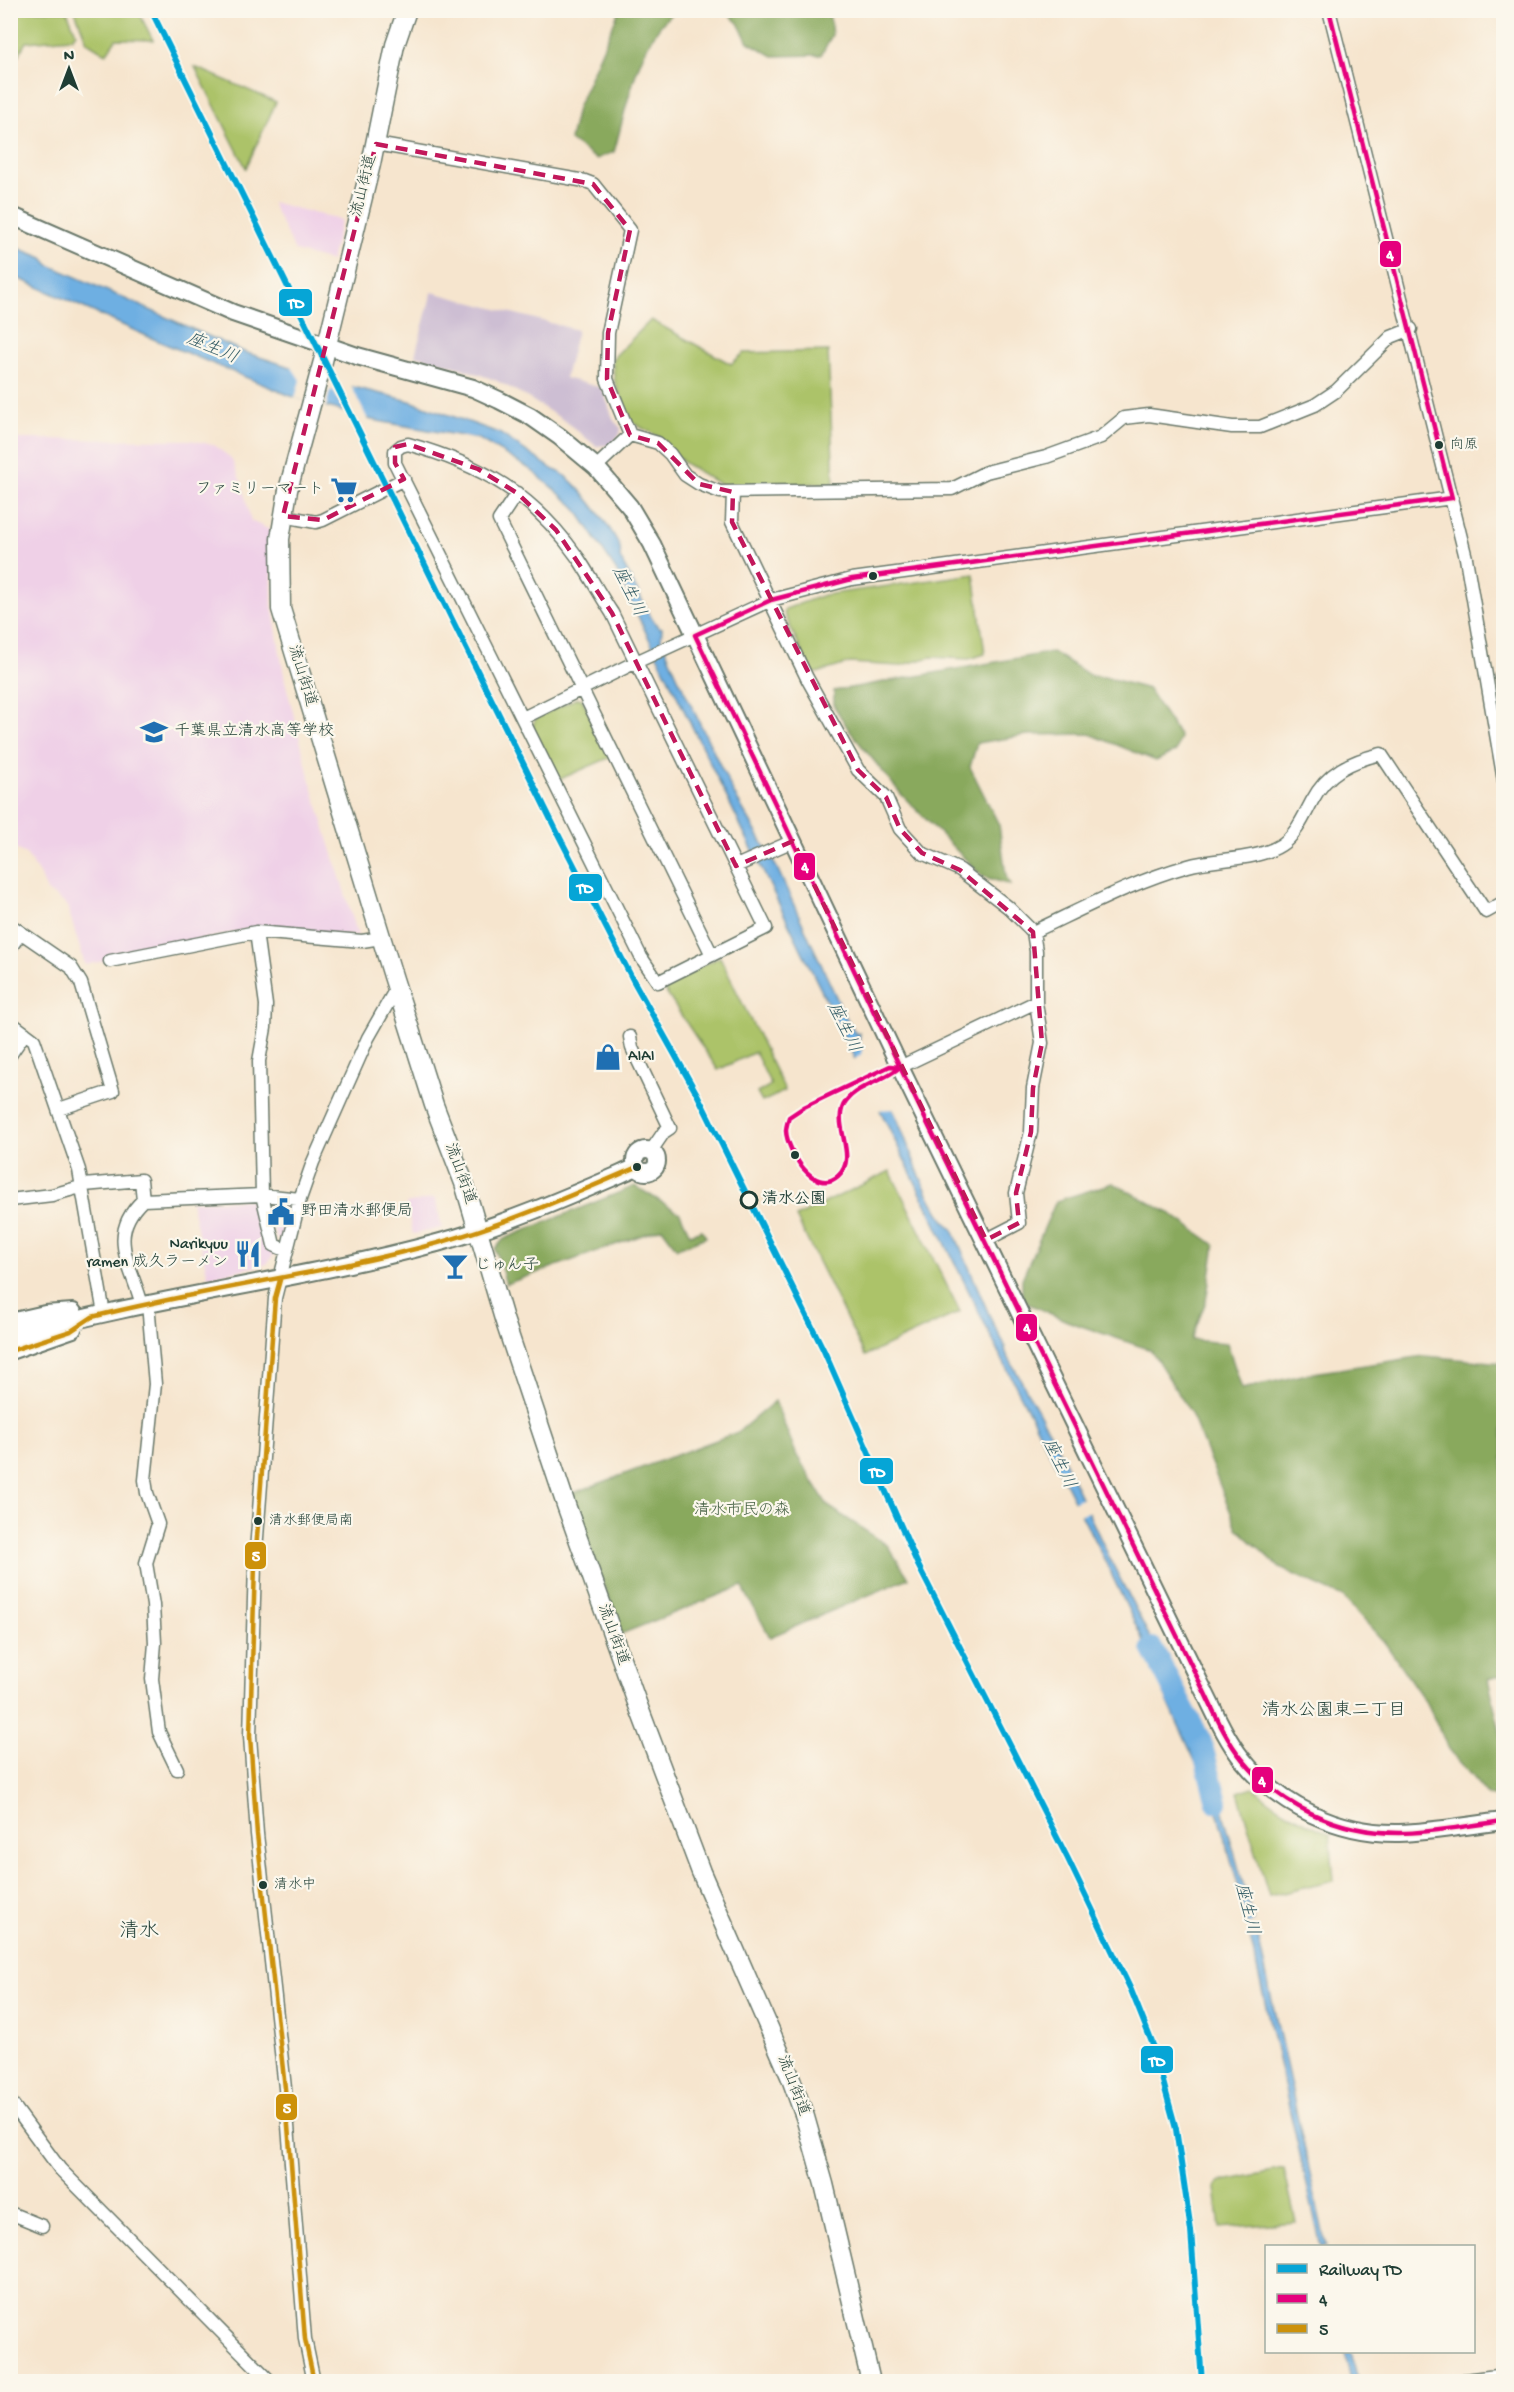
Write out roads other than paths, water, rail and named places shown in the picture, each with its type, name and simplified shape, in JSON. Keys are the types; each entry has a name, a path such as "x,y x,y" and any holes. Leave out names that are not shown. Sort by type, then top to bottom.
{"main road":[{"name":"流山街道","path":"407,10 395,45 376,144 283,516 279,588 281,609 381,938 434,1105 464,1183 504,1319 538,1422 636,1700 705,1880 790,2076 805,2117 824,2184 871,2382"}],"street":[{"path":"1329,10 1452,498 1468,570 1503,781"},
{"path":"376,144 593,184 630,230 608,333 607,379 630,435"},
{"path":"10,215 324,353 482,392 530,416 560,436 596,467 630,507 652,544 688,638 793,841 900,1067 1204,1692 1242,1759 1284,1798 1308,1812 1359,1830 1398,1833 1503,1821"},
{"path":"630,435 658,443 670,454 685,475 699,484 720,492 952,489 986,472 1046,457 1101,436 1124,418 1149,415 1232,427 1260,427 1315,405 1336,391 1391,338 1411,329"},
{"path":"596,467 630,435"},
{"path":"408,444 446,454 478,469 517,493 556,530 579,559 640,660 740,864 766,928 658,982 641,957 404,479 395,463 395,452 400,446 408,444"},
{"path":"283,516 316,522 323,520 404,479"},
{"path":"733,492 732,522 807,678 858,770 886,797 900,829 922,853 960,870 1008,907 1033,932 1036,951 1036,1002 1042,1043 1033,1088 1031,1132 1016,1193 1019,1223 986,1240"},
{"path":"517,493 499,520 712,955"},
{"path":"523,718 640,660 771,600 852,579 1452,498"},
{"path":"1033,932 1134,885 1189,866 1253,855 1281,844 1301,822 1313,798 1329,776 1359,759 1381,754 1486,912 1503,902"},
{"path":"740,864 793,841"},
{"path":"10,925 71,967 81,983 113,1091 59,1109"},
{"path":"110,961 256,932 362,941 381,938"},
{"path":"256,932 266,1005 265,1028 259,1061 262,1195 274,1245 287,1251"},
{"path":"10,948 21,933"},
{"path":"314,2382 305,2339 285,2088 257,1834 250,1736 249,1694 260,1475 275,1298 300,1199 324,1134 348,1080 368,1038 397,987"},
{"path":"900,1067 1036,1002"},
{"path":"10,1022 34,1040 84,1186 98,1315"},
{"path":"10,1055 25,1033"},
{"path":"10,1337 145,1304 280,1280 437,1243 478,1230 637,1167 645,1172 655,1168 657,1160 651,1151 664,1132 670,1128 632,1048 630,1036"},
{"path":"10,1200 52,1195 84,1186 141,1180 143,1200"},
{"path":"177,1769 159,1732 152,1679 155,1642 153,1605 146,1563 158,1524 145,1480 155,1384 145,1304 124,1252 127,1220 130,1212 143,1200 262,1195 300,1199"},
{"path":"10,1322 70,1311 98,1315"},
{"path":"10,1351 70,1331 98,1315"},
{"path":"10,2101 60,2169 271,2382"},
{"path":"10,2212 42,2226"},
{"path":"1449,2382 1503,2375"}],"water":[{"path":"10,245 43,258 49,265 244,352 349,386 410,401 499,433 571,481 610,529 620,548 620,558 652,619 659,628 662,628 661,639 733,792 777,868 844,1014 856,1034 860,1033 859,1043 895,1114 926,1190 953,1230 993,1324 1004,1343 1006,1353 1054,1440 1111,1561 1158,1653 1216,1788 1258,1937 1326,2245 1321,2245 1238,1885 1219,1818 1163,1691 1150,1655 1001,1357 616,570 574,506 530,469 479,439 372,420 291,396 158,341 11,275"},
{"path":"1345,2353 1351,2353 1358,2381 1351,2381"}],"waterway":[{"name":"座生川","path":"1152,1648 1201,1742 1217,1802"}],"rail line":[{"name":"TD","path":"151,10 558,834 633,980 698,1096 824,1351 918,1565 1068,1859 1131,1990 1153,2045 1176,2129 1191,2231 1202,2382"}],"place":[{"name":"向原","path":"1439,445"},
{"name":"ファミリーマート","path":"344,490"},
{"name":"千葉県立清水高等学校","path":"154,732"},
{"name":"AIAI","path":"608,1057"},
{"name":"清水公園","path":"749,1200"},
{"name":"野田清水郵便局","path":"281,1212"},
{"name":"Narikyuu ramen 成久ラーメン","path":"248,1254"},
{"name":"じゅん子","path":"455,1266"},
{"name":"清水郵便局南","path":"258,1521"},
{"name":"清水中","path":"263,1885"}],"district":[{"name":"清水公園東二丁目","path":"1334,1711"},
{"name":"清水","path":"139,1932"}],"park label":[{"name":"清水市民の森","path":"742,1511"}]}
